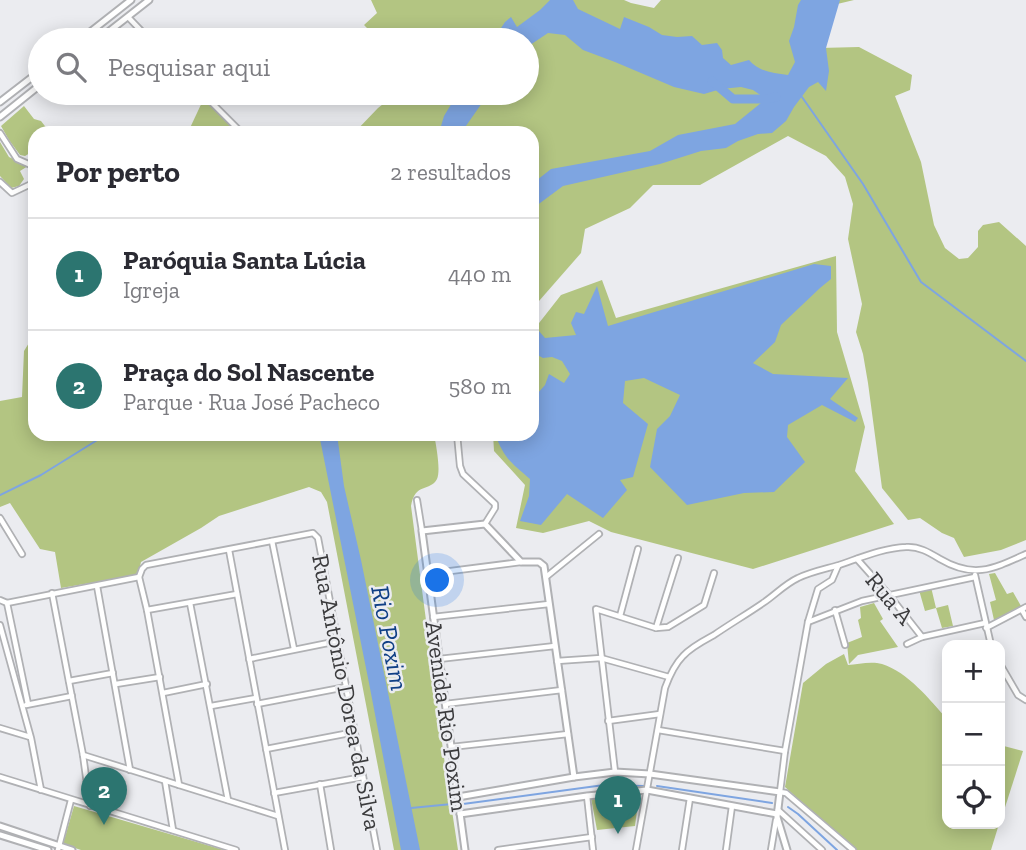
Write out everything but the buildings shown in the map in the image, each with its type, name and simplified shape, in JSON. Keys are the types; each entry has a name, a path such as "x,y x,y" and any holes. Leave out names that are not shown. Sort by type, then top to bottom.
{"street":[{"path":"95,28 131,0"},
{"path":"114,28 149,0"},
{"path":"128,17 139,28"},
{"path":"0,102 28,80"},
{"path":"0,117 28,95"},
{"path":"214,105 235,126"},
{"path":"0,133 17,159 28,164"},
{"path":"0,182 12,192 28,185"},
{"path":"458,441 463,474 495,504 485,524"},
{"name":"Avenida Rio Poxim","path":"417,499 465,850"},
{"path":"0,518 22,554"},
{"path":"422,531 485,524"},
{"path":"485,524 521,562"},
{"name":"Rua Antônio Dorea da Silva","path":"272,541 310,533 318,538 376,850"},
{"path":"546,577 599,534"},
{"path":"179,785 139,577 142,569 146,565 272,541 294,649"},
{"path":"636,850 660,714 669,677 683,655 799,577 856,559 912,547 974,574"},
{"path":"620,616 638,549"},
{"path":"229,550 285,850"},
{"path":"808,622 862,601 974,574 1026,554"},
{"path":"656,628 678,558"},
{"name":"Rua A","path":"856,559 922,637"},
{"path":"427,574 521,562 542,563 574,777"},
{"path":"771,850 808,622 818,589 832,580 839,565"},
{"path":"615,772 596,609 656,628 673,625 704,605 714,573"},
{"path":"974,574 989,640"},
{"path":"0,600 7,603 139,577"},
{"path":"97,586 130,770"},
{"path":"52,593 90,806"},
{"path":"147,610 237,594"},
{"path":"7,603 41,790"},
{"path":"190,603 228,800"},
{"path":"433,617 549,604"},
{"path":"907,644 922,637 985,626 1024,609 1026,617"},
{"path":"835,610 845,645"},
{"path":"0,625 25,705"},
{"path":"249,659 338,641"},
{"path":"439,659 555,646"},
{"path":"557,661 601,658 669,677"},
{"path":"69,681 113,673"},
{"path":"1005,674 1024,700"},
{"path":"115,684 160,677"},
{"path":"163,693 206,684"},
{"path":"211,706 346,687"},
{"path":"445,704 562,690"},
{"path":"25,705 72,696"},
{"path":"608,721 660,714"},
{"path":"0,728 31,738"},
{"path":"657,730 786,751"},
{"path":"266,749 355,732"},
{"path":"451,747 568,734"},
{"path":"83,755 278,816"},
{"path":"458,797 615,772 650,774 786,793 853,850"},
{"path":"0,777 236,850"},
{"path":"274,793 363,777"},
{"path":"166,781 173,830"},
{"path":"320,784 331,850"},
{"path":"460,814 646,790 777,814 822,850"},
{"path":"587,796 593,850"},
{"path":"682,850 690,798"},
{"path":"58,848 71,800"},
{"path":"726,850 732,806"},
{"path":"777,814 788,850"},
{"path":"0,826 58,848 72,850"},
{"path":"0,835 48,850"},
{"path":"498,850 592,837"}],"green space":[{"path":"371,0 624,0 654,8 661,0 854,0 829,6 820,48 859,47 912,75 910,90 895,96 921,162 934,225 945,248 959,259 968,258 978,247 978,231 983,225 999,222 1026,246 1026,540 1001,550 964,557 954,538 920,518 908,520 882,488 868,383 856,332 862,304 848,239 853,204 845,177 826,156 788,136 700,185 653,185 630,208 585,229 581,253 539,301 539,126 361,126 382,105 539,105 539,28 367,28 364,25 377,13"},
{"path":"201,105 211,105 231,126 191,126"},
{"path":"24,106 34,119 41,121 45,126 28,126 28,154 25,156 20,155 1,126"},
{"path":"0,142 9,157 28,166 20,171 24,179 19,186 11,188 0,176"},
{"path":"836,256 837,332 865,427 855,471 894,524 753,569 611,532 589,521 543,533 516,528 525,485 494,451 493,441 539,441 539,323 561,295 602,280 616,318"},
{"path":"28,344 28,441 435,441 437,479 416,493 411,506 458,850 394,850 327,502 321,492 309,487 219,516 141,562 138,575 61,588 55,552 40,549 10,503 0,507 0,401 22,397 24,351"},
{"path":"995,573 1007,594 1013,592 1021,606 994,620 990,602 996,600 989,574"},
{"path":"931,587 936,608 925,611 919,590"},
{"path":"874,603 883,619 880,621 898,647 858,655 849,664 847,643 862,637 858,620 861,618 860,607"},
{"path":"948,605 953,626 942,628 936,608"},
{"path":"844,654 848,665 878,663 892,668 918,687 942,713 942,829 997,829 991,850 854,850 785,787 803,683 826,664"},
{"path":"1005,746 1023,751 1005,807"},
{"path":"639,795 635,826 597,830 591,798"},
{"path":"74,806 224,850 81,850 63,844"}],"water":[{"path":"550,0 573,0 578,9 620,29 624,17 662,35 692,36 702,45 717,43 723,58 731,65 749,60 772,73 788,75 795,62 789,41 801,0 840,0 826,48 829,71 826,91 818,82 809,87 786,121 772,133 758,134 726,148 701,151 660,164 563,186 539,204 539,178 551,169 650,151 678,135 735,124 766,99 753,90 741,87 704,94 674,87 583,50 565,35 548,33 539,39 539,28 501,28 511,17 517,27"},
{"path":"451,105 481,105 466,126 441,126"},
{"path":"814,264 831,266 831,279 781,325 775,342 753,363 773,374 848,378 830,399 858,418 855,422 822,405 788,425 787,437 805,462 774,492 744,493 687,505 650,467 657,429 670,416 680,395 644,378 625,381 623,403 648,424 633,477 620,480 627,490 603,518 567,494 541,525 520,521 529,496 530,479 509,460 498,441 539,441 539,392 549,374 564,383 570,374 562,361 539,356 539,331 545,338 576,335 571,323 576,312 584,314 597,286 608,326"},
{"name":"Rio Poxim","path":"320,441 338,441 344,486 420,850 401,850"}],"waterway":[{"name":"Rio Poxim","path":"712,81 733,99 776,97"},
{"path":"802,97 863,184 921,282 1026,361"},
{"path":"0,495 41,475 96,441"},
{"path":"463,804 604,785 644,786"},
{"path":"657,786 772,803"},
{"path":"411,808 452,804"},
{"path":"788,807 837,850"}],"place":[{"name":"Praça do Sol Nascente","path":"104,825"},
{"name":"Paróquia Santa Lúcia","path":"618,834"}]}
